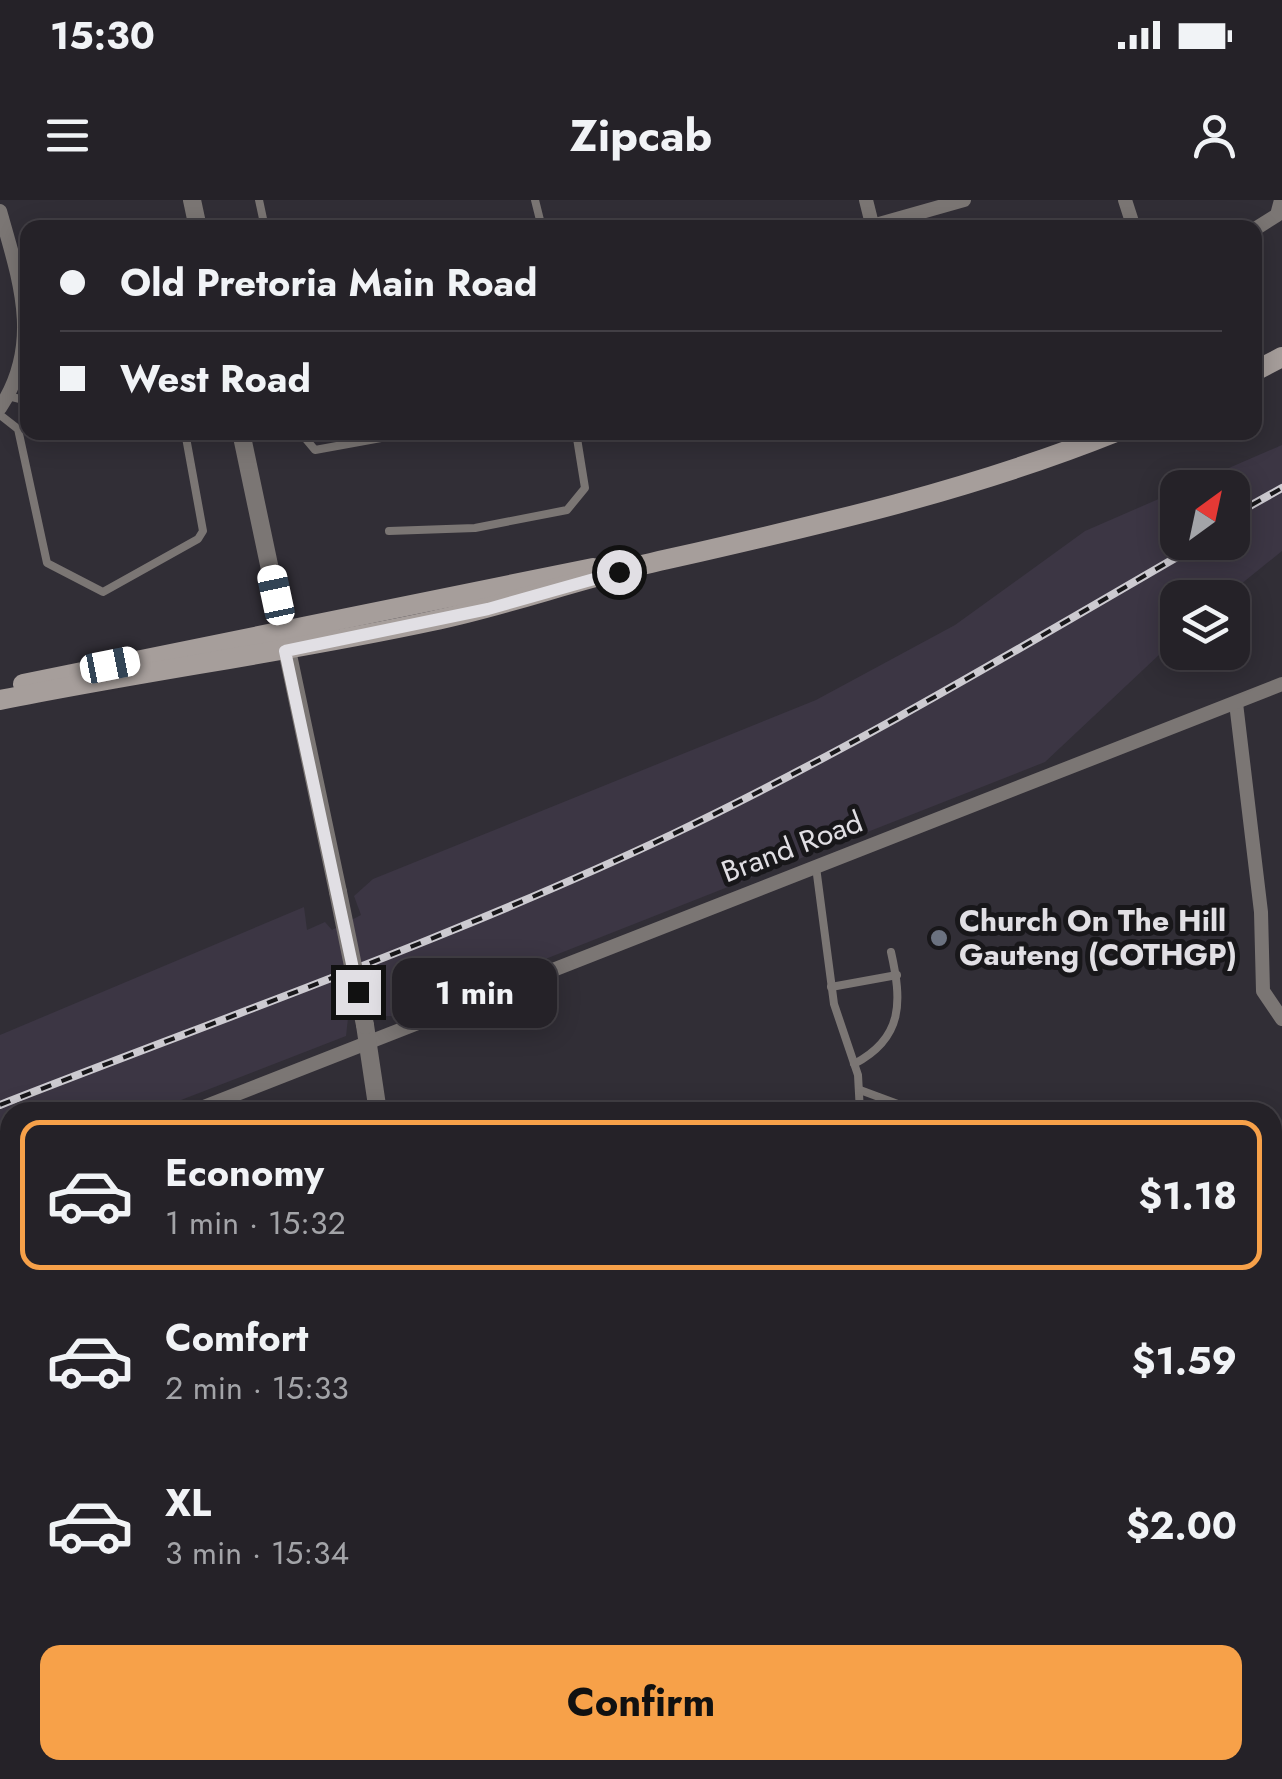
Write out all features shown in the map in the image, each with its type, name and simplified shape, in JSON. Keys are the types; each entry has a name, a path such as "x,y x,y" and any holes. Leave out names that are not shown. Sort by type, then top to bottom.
{"main road":[{"path":"0,688 488,609 644,564 864,516 1007,473 1095,440"},
{"path":"0,700 284,641"}],"street":[{"path":"897,220 964,200"},
{"path":"1262,224 1277,214 1281,200"},
{"path":"0,211 20,297"},
{"path":"3,406 20,362"},
{"path":"243,440 367,1034 377,1102"},
{"name":"Brand Road","path":"214,1102 367,1034 816,868 1282,684"},
{"path":"1236,703 1259,894 1263,991 1282,1019"}],"lane":[{"path":"3,406 20,438"},
{"path":"20,440 47,563 103,592 198,538 203,531 187,440"},
{"path":"307,440 315,450 370,440"},
{"path":"390,531 475,528 567,510 584,488 577,440"},
{"path":"816,868 831,987 854,1064 860,1102"},
{"path":"854,1064 883,1045 894,1030 901,1005 891,952"},
{"path":"831,987 896,975"},
{"path":"860,1090 892,1102"}],"shaded area":[{"path":"1282,445 1282,551 1246,580 1160,580 1160,654 1045,762 401,1016 384,1016 376,997 349,1009 346,1036 176,1102 0,1102 0,1035 304,907 307,930 325,922 332,930 361,915 354,896 373,879 816,700 955,625 1085,531 1160,498 1160,560 1250,560 1250,470 1224,470"}],"railway":[{"path":"1250,506 1282,488"},
{"path":"8,1102 424,942 673,834 875,730 1172,560"}],"place":[{"name":"Church On The Hill Gauteng (COTHGP)","path":"939,938"}],"route":[{"path":"358,992 285,651 488,609 619,572"}]}
